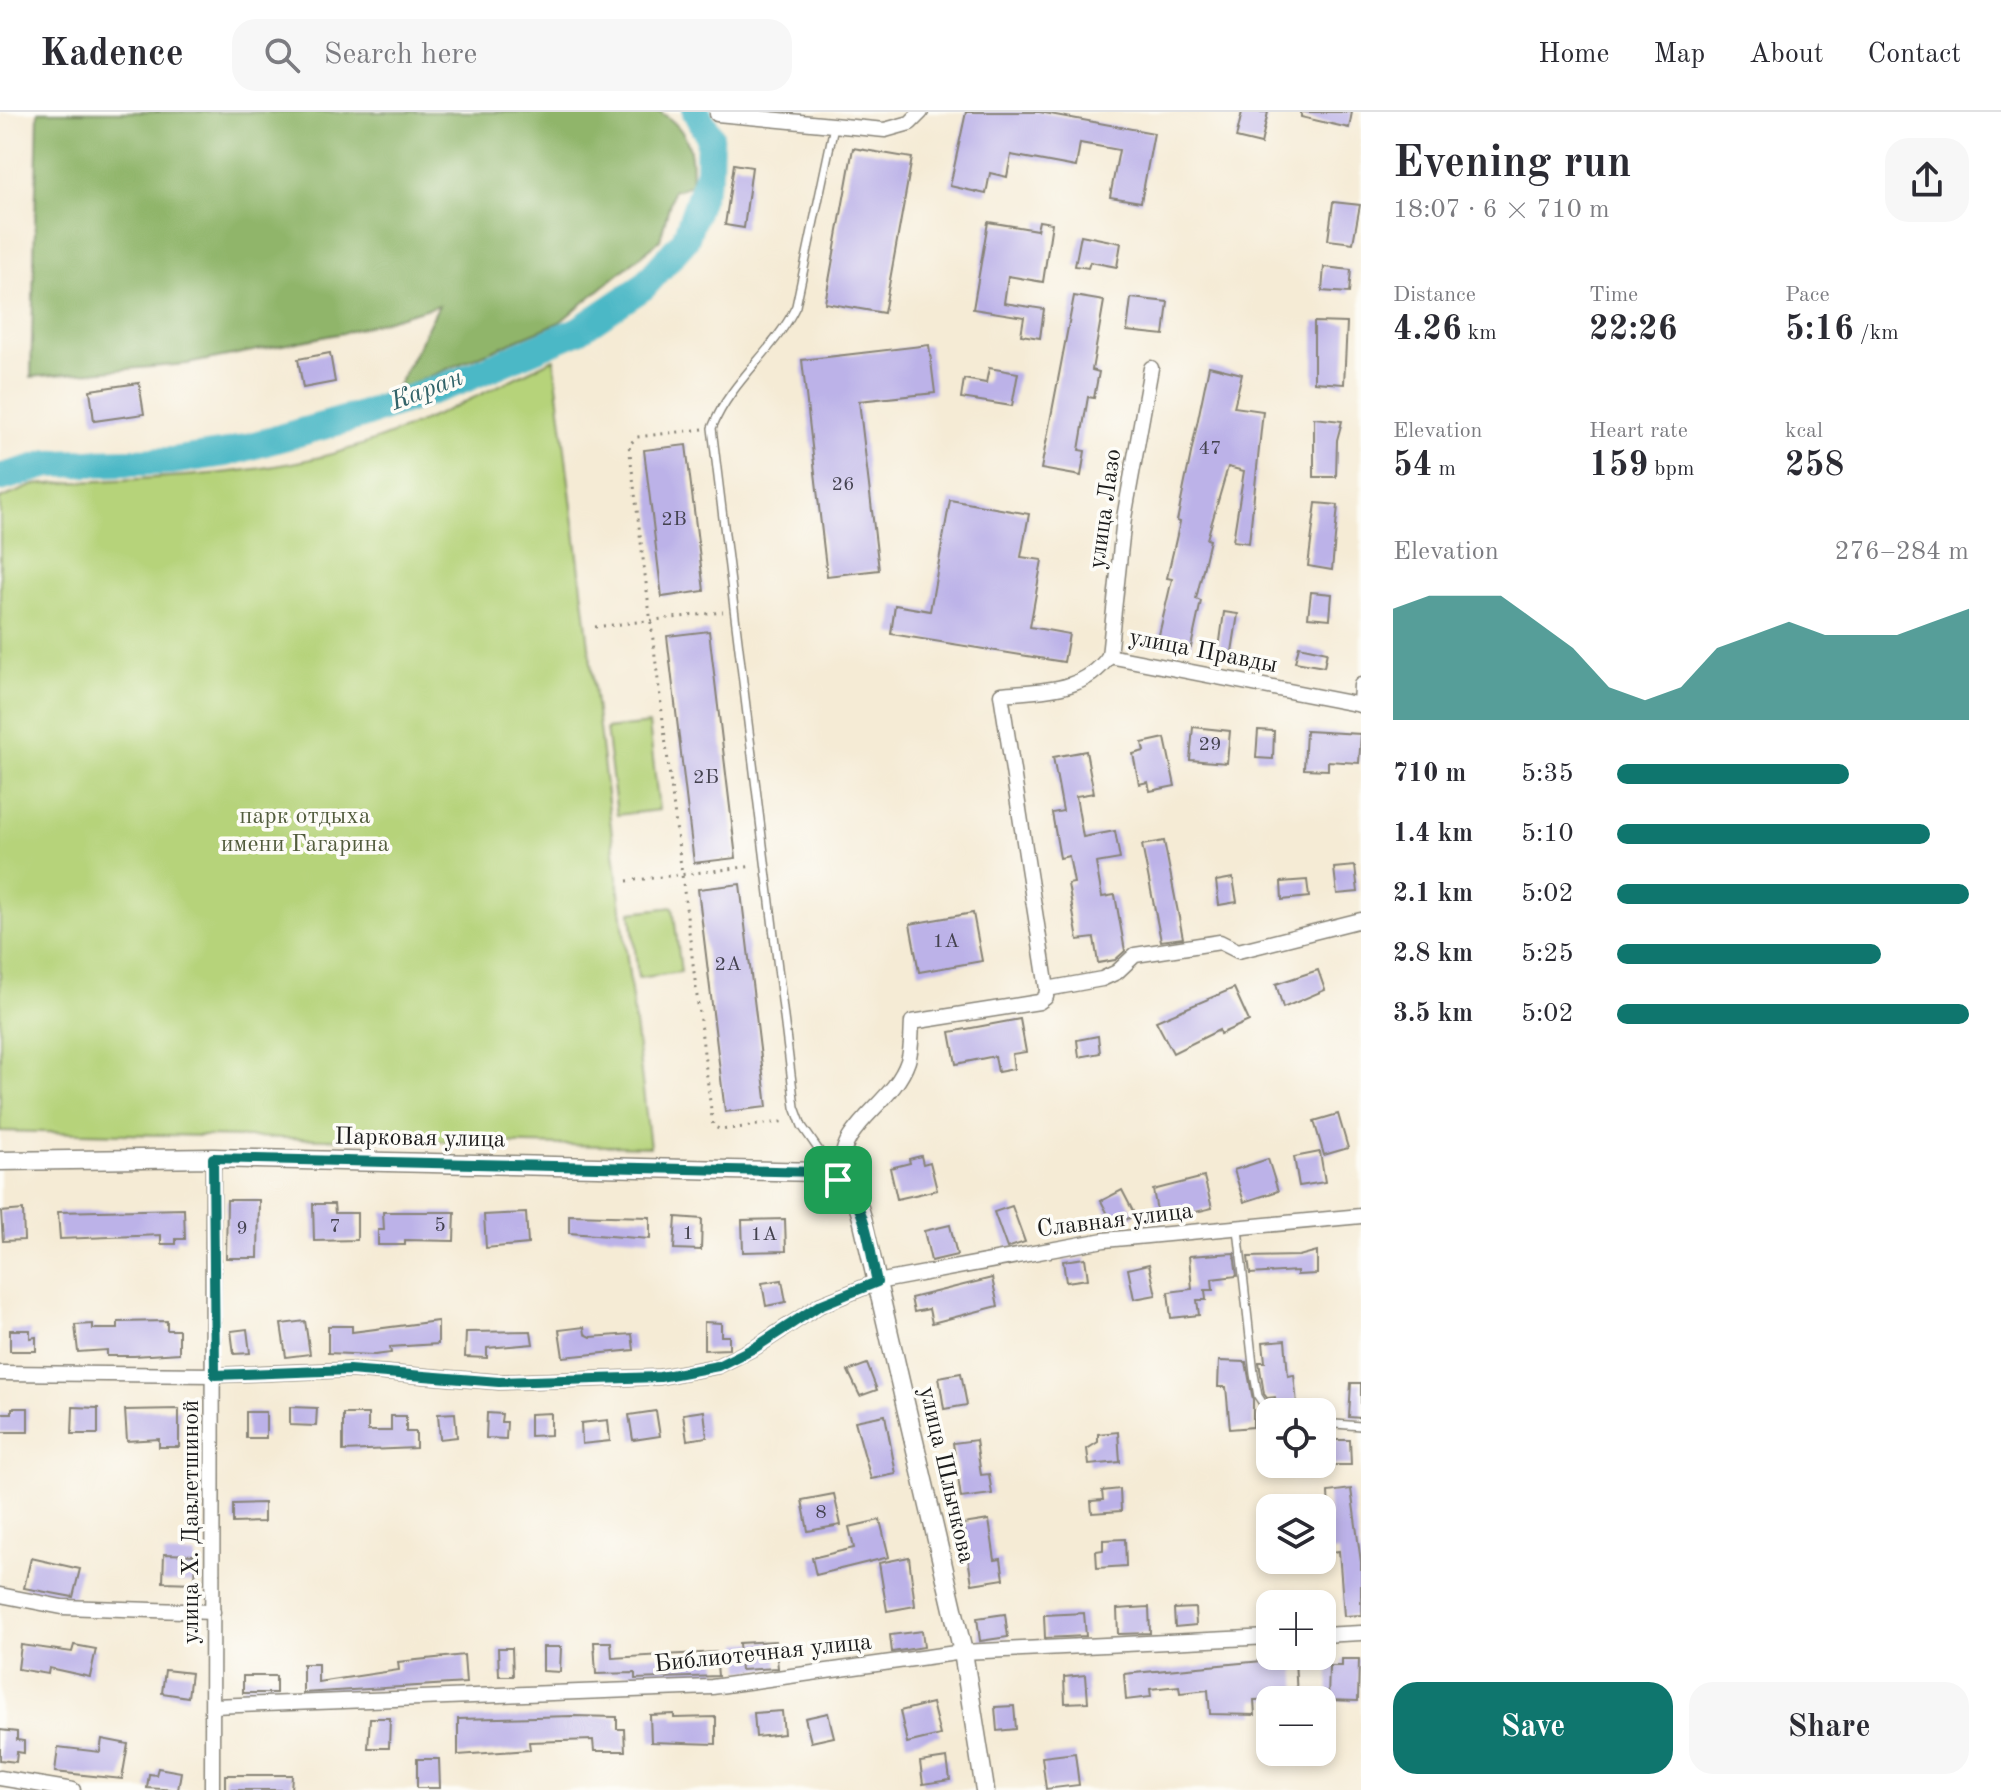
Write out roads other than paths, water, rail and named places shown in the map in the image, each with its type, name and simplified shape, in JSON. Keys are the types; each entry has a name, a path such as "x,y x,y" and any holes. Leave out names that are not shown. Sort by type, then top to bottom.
{"street":[{"path":"717,114 897,129 921,112"},
{"name":"улица Лазо","path":"1109,656 1124,518 1151,368"},
{"name":"улица Правды","path":"1047,989 1001,694 1077,685 1099,671 1109,656 1360,705"},
{"path":"1360,705 1361,685"},
{"path":"838,1180 844,1150 852,1134 887,1097 910,1058 912,1022 1039,1002 1046,997 1047,989 1102,979 1117,972 1135,955 1205,942 1220,942 1238,951 1361,920"},
{"name":"Парковая улица","path":"0,1161 213,1158 817,1172 838,1180"},
{"name":"улица Х. Давлетшиной","path":"212,1790 213,1158"},
{"name":"улица Шлычкова","path":"838,1180 858,1203 963,1652 985,1790"},
{"name":"Славная улица","path":"0,1373 215,1375 349,1370 499,1382 660,1377 718,1366 756,1347 820,1305 877,1282 1104,1240 1361,1216"},
{"path":"0,1595 62,1607 213,1612"},
{"path":"1336,1634 1361,1633"},
{"name":"Библиотечная улица","path":"213,1706 712,1687 963,1652 1256,1638"},
{"path":"0,1778 73,1790"}],"lane":[{"path":"834,126 796,306 787,323 734,388 712,428 799,1120 838,1180"},
{"path":"1238,1228 1259,1398"},
{"path":"1336,1424 1361,1426"}],"waterway":[{"name":"Каран","path":"0,478 49,464 171,461 226,453 362,415 460,381 579,330 643,287 685,240 709,171 710,136 696,112"}],"park label":[{"name":"парк отдыха имени Гагарина","path":"305,831"}]}
